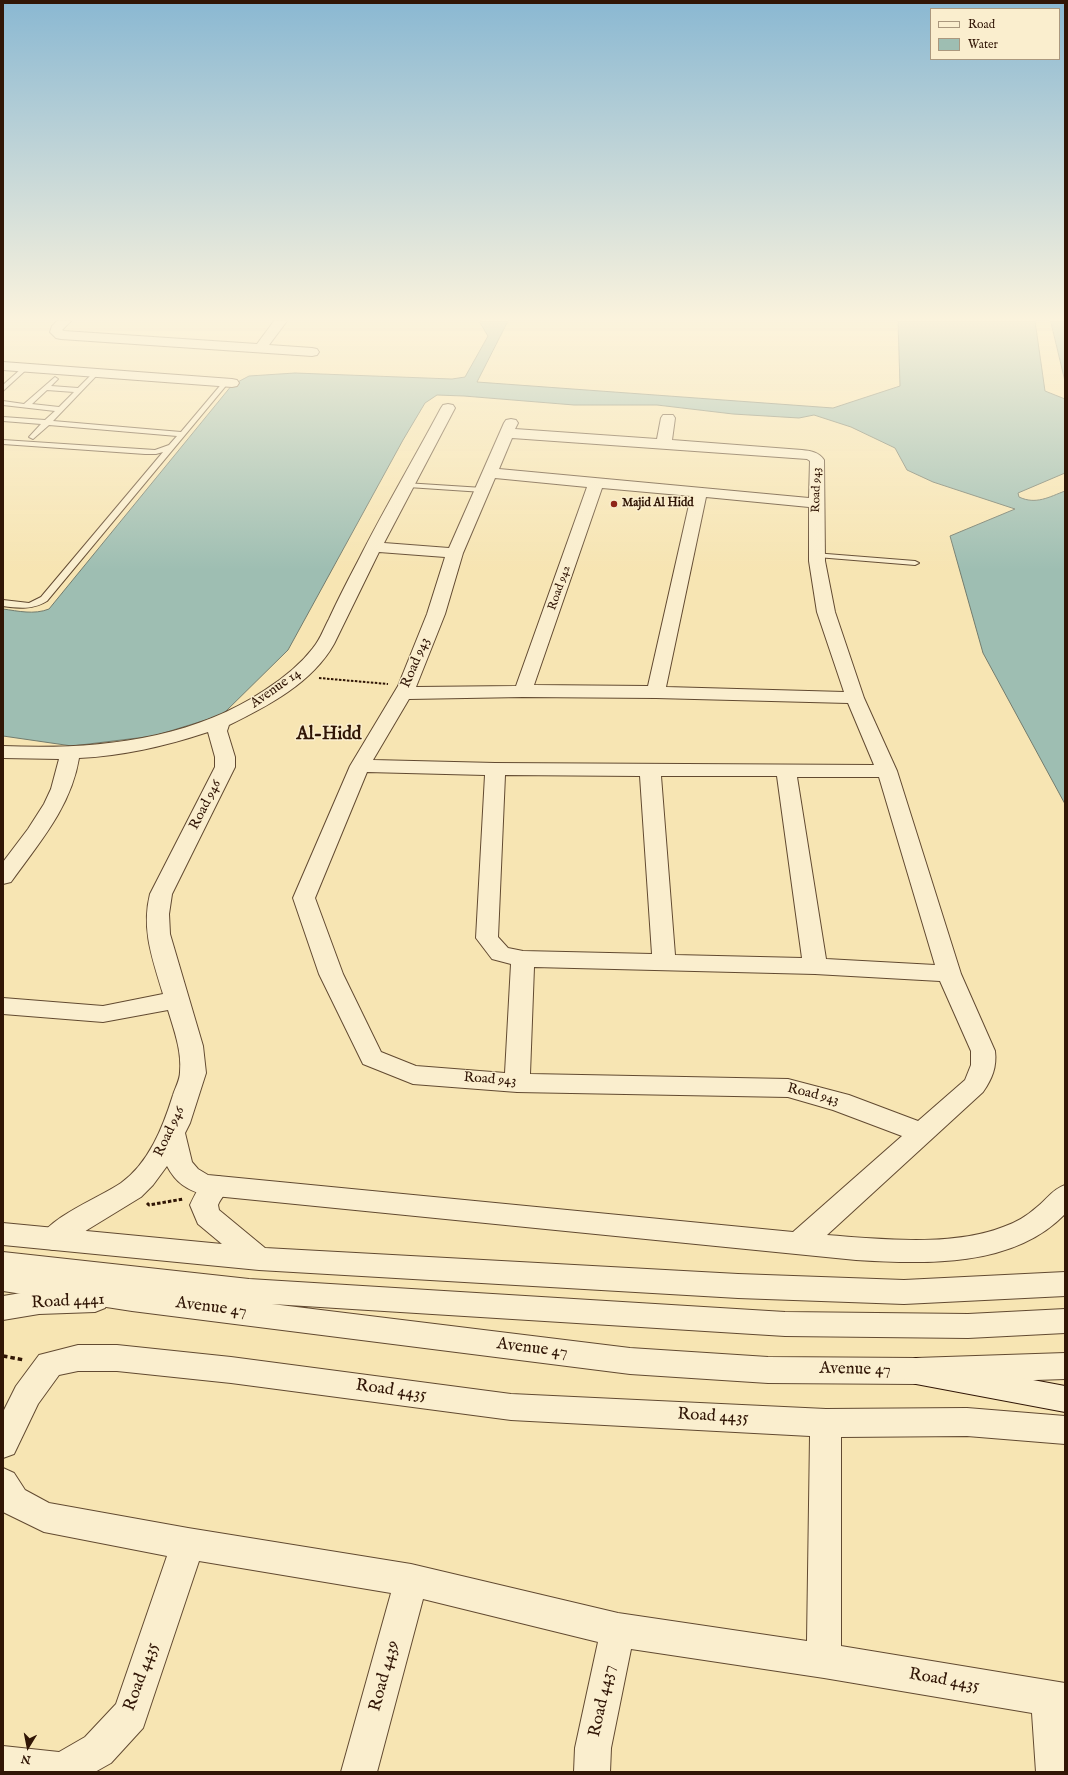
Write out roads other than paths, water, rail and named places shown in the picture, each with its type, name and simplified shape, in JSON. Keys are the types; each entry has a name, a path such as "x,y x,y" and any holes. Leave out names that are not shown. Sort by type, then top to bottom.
{"street":[{"name":"Avenue 14","path":"3,752 70,753 129,746 167,739 221,721 261,702 297,676 320,653 374,546 448,408"},
{"path":"664,444 668,418"},
{"name":"Road 943","path":"799,1244 974,1086 984,1069 983,1051 949,974 887,771 854,698 826,612 817,555 817,460 812,456 802,454 664,444 510,428 455,553 436,614 405,690 360,766 304,898 331,974 372,1058 413,1075 517,1083 788,1088 840,1102 921,1133"},
{"path":"487,482 596,484 816,503"},
{"name":"Road 942","path":"523,691 596,484"},
{"path":"656,692 699,494"},
{"path":"374,546 455,553"},
{"path":"405,690 656,692 854,698"},
{"name":"Road 946","path":"53,1239 77,1222 131,1190 144,1178 161,1155 172,1133 185,1099 192,1073 191,1046 158,934 157,907 160,894 225,767 225,757 217,731 221,721"},
{"path":"3,877 56,803 65,782 70,753"},
{"path":"360,766 495,769 887,771"},
{"path":"495,769 487,938 500,954 524,959 815,966 949,974"},
{"path":"650,769 664,963"},
{"path":"786,770 815,966"},
{"path":"517,1083 524,959"},
{"path":"3,1006 103,1014 177,1000"},
{"path":"172,1133 177,1160 183,1172 206,1183 799,1244 891,1251 929,1251 976,1245 1012,1236 1036,1224 1065,1196"},
{"path":"206,1183 207,1198 204,1205 208,1216 259,1260"},
{"path":"3,1234 259,1260 738,1286 904,1292 1065,1284"},
{"path":"3,1263 177,1284 249,1290 777,1323 876,1326 968,1326 1065,1321"},
{"name":"Avenue 47","path":"3,1279 132,1298 630,1361 768,1370 916,1371 1065,1366"},
{"name":"Road 4441","path":"3,1308 39,1302 132,1298"},
{"name":"Road 4435","path":"3,1444 27,1395 50,1364 78,1358 117,1358 231,1370 511,1407 826,1423 967,1422 1065,1430"},
{"path":"916,1371 1065,1399"},
{"path":"824,1661 826,1423"},
{"name":"Road 4435","path":"3,1483 14,1501 44,1517 188,1544 411,1580 618,1630 824,1661 1057,1700"},
{"name":"Road 4435","path":"3,1764 62,1771 98,1750 130,1715 188,1544"},
{"name":"Road 4439","path":"358,1772 411,1580"},
{"name":"Road 4437","path":"592,1772 593,1748 618,1630"},
{"path":"1054,1772 1057,1700"}],"lane":[{"path":"9,404 61,409"},
{"path":"33,438 66,404"},
{"path":"3,603 28,605 38,603 44,599 182,434 210,404"},
{"path":"3,419 182,434"},
{"path":"3,435 116,444"},
{"path":"3,442 145,452 156,452 171,447"},
{"path":"408,484 487,482"},
{"path":"817,555 915,563"}],"water":[{"path":"217,404 425,404 403,440 288,650 222,715 154,736 72,746 3,736 3,609 38,612 49,609"},
{"path":"560,404 776,404 833,408 846,404 1065,404 1065,473 1018,493 1019,497 1037,500 1048,498 1065,491 1065,804 983,653 950,536 1015,509 933,482 907,470 895,448 851,427 814,415 799,418 733,414 657,405"}],"place":[{"name":"Majid Al Hidd","path":"614,504"}],"district":[{"name":"Al-Hidd","path":"329,735"}]}
